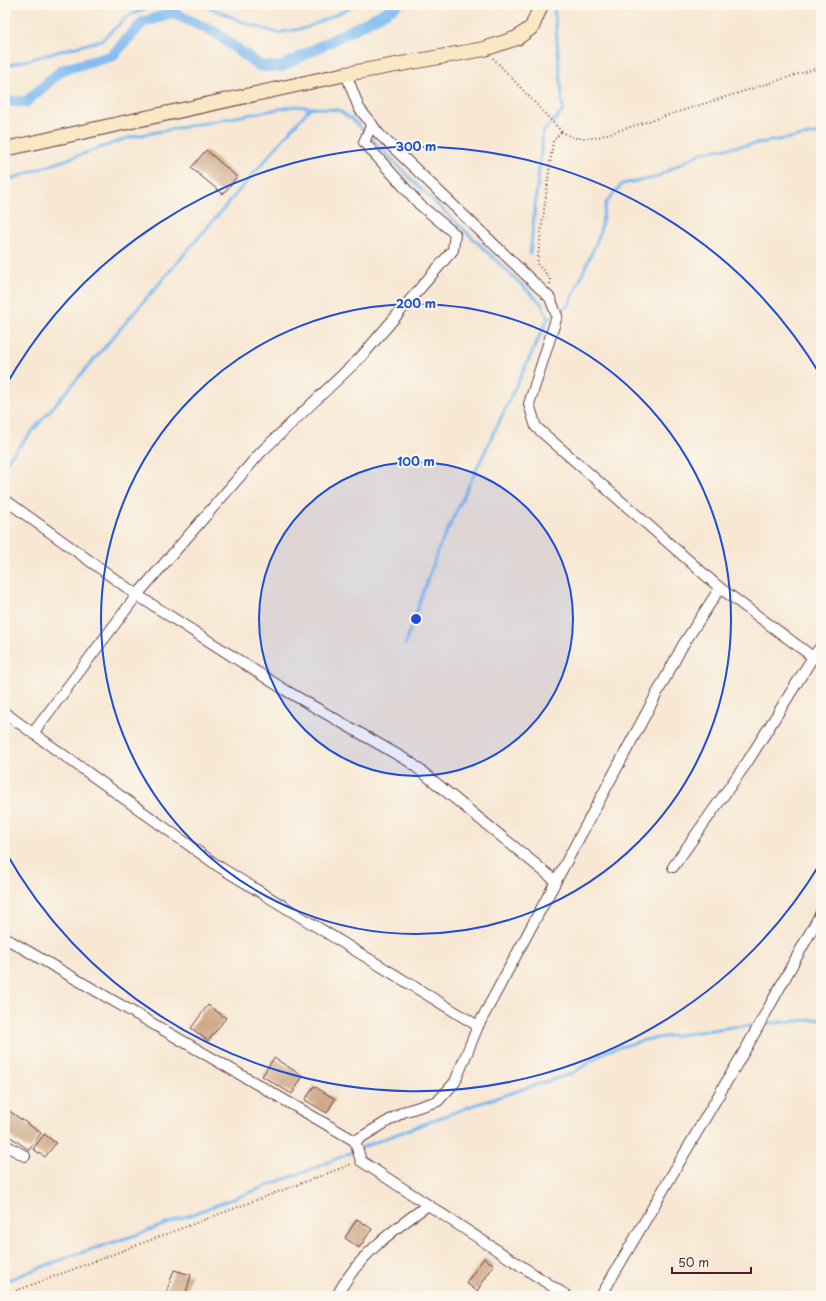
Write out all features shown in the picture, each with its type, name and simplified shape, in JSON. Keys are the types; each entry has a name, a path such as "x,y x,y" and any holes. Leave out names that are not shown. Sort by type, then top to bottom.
{"street":[{"path":"5,149 346,74 484,49 517,38 532,27 541,5"},
{"path":"346,74 359,108 379,134 550,298 557,316 530,404 536,427 720,588 813,657"},
{"path":"33,733 137,595 261,452 360,357 453,250 455,234 420,205 364,142 372,124"},
{"path":"8,502 137,595 285,690 410,762 556,881"},
{"path":"355,1141 403,1112 438,1101 455,1082 478,1026 683,645 720,588"},
{"path":"673,867 748,761 821,646"},
{"path":"5,713 218,866 478,1026"},
{"path":"603,1293 748,1045 821,913"},
{"path":"5,938 355,1141 361,1161 567,1296"},
{"path":"5,1145 25,1156"},
{"path":"337,1296 363,1259 391,1232 428,1205"}],"lane":[{"path":"603,1293 616,1296"}],"path":[{"path":"484,49 562,132 574,138 595,138 821,67"},
{"path":"550,298 550,278 537,264 553,141 562,132"},
{"path":"5,1295 361,1161"}],"building":[{"path":"206,150 237,177 223,194 191,168"},
{"path":"208,1005 226,1018 208,1041 191,1028"},
{"path":"274,1058 303,1076 292,1094 262,1076"},
{"path":"314,1086 335,1099 327,1113 305,1100"},
{"path":"5,1108 41,1133 29,1150 5,1133"},
{"path":"44,1134 56,1143 45,1157 33,1149"},
{"path":"357,1219 372,1229 359,1248 345,1238"},
{"path":"484,1258 494,1265 477,1291 466,1283"},
{"path":"174,1270 191,1275 185,1296 165,1296"}],"waterway":[{"path":"5,66 102,40 128,16 154,5"},
{"path":"204,5 248,24 278,33 306,28 357,5"},
{"path":"5,101 26,102 62,70 112,56 143,22 173,13 213,31 260,66 281,67 379,16 397,5"},
{"path":"530,254 543,132 563,111 554,5"},
{"path":"5,181 131,137 295,106 338,110 352,119 421,189 541,303 548,319"},
{"path":"5,463 310,108"},
{"path":"405,645 438,550 548,319 569,305 599,236 606,203 622,184 654,178 703,152 821,133"},
{"path":"761,1024 821,1019"},
{"path":"5,1281 74,1255 142,1233 317,1167 373,1143 474,1105 573,1073 607,1051 644,1040 732,1027 756,1025"}]}
